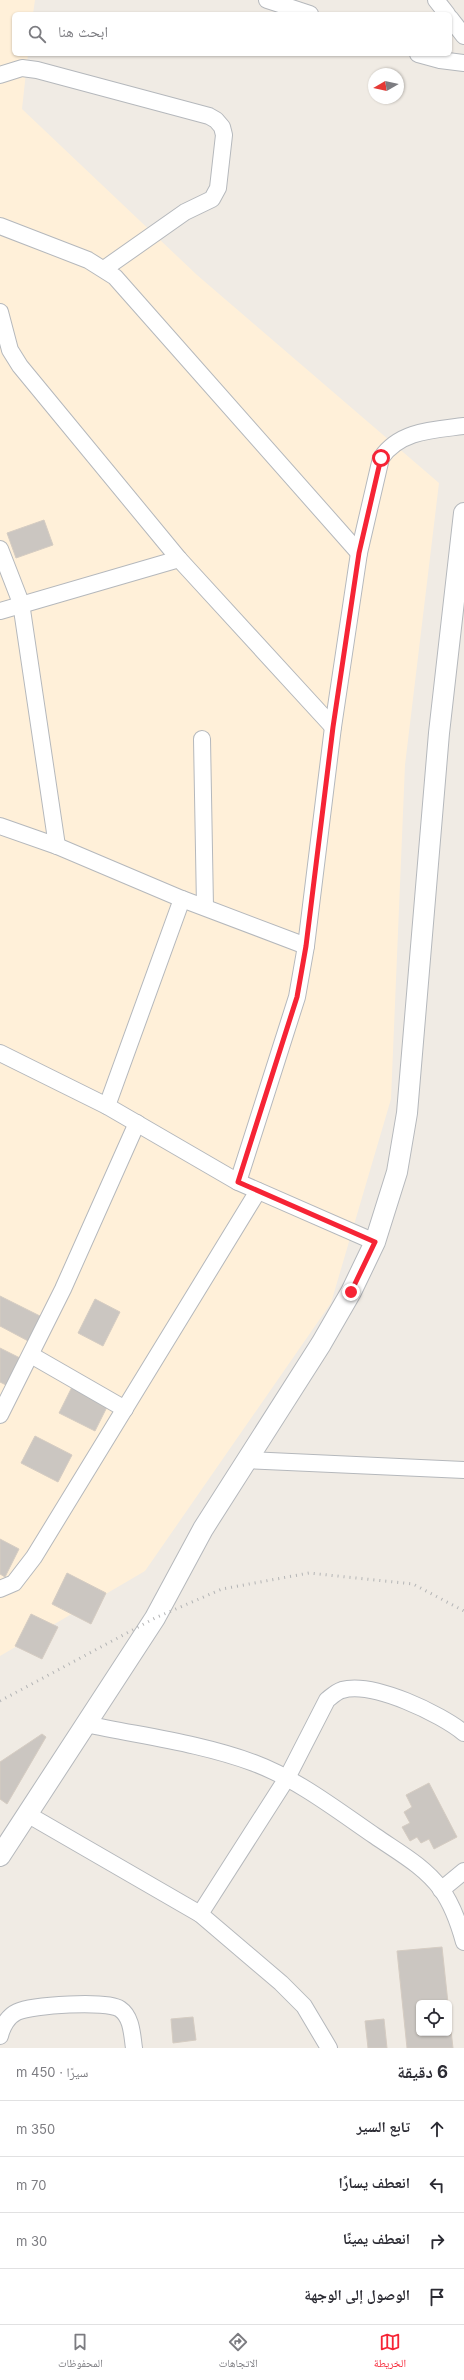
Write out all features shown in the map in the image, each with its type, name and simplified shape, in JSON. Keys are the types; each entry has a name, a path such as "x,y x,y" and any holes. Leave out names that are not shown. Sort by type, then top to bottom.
{"street":[{"path":"267,0 304,12"},
{"path":"436,0 445,12"},
{"path":"452,21 464,36"},
{"path":"428,56 464,63"},
{"path":"0,75 22,68 37,70 208,116 216,120 222,127 224,141 218,188 212,199 186,212 104,268"},
{"path":"0,226 88,260 104,268 115,277 359,553"},
{"path":"0,312 10,350 20,366 179,558 333,727"},
{"path":"238,1182 297,997 306,946 333,727 359,553 381,458 398,440 415,433 464,426"},
{"path":"0,1856 155,1618 203,1529 321,1344 351,1292 375,1242 397,1172 407,1113 439,733 464,513"},
{"path":"0,549 21,603 57,846"},
{"path":"0,611 21,603 179,558"},
{"path":"202,739 205,906"},
{"path":"0,826 57,846 182,899 205,906 306,946"},
{"path":"107,1106 182,899"},
{"path":"0,1053 107,1106 238,1182 375,1242"},
{"path":"0,1415 63,1289 137,1123"},
{"path":"0,1589 14,1583 34,1556 258,1191"},
{"path":"31,1355 125,1409"},
{"path":"246,1460 464,1470"},
{"path":"200,1914 287,1778 327,1700 342,1690 351,1689 381,1693 406,1701 437,1716 464,1734"},
{"path":"86,1724 204,1749 254,1763 287,1778 424,1870 441,1890 453,1911 464,1942"},
{"path":"27,1814 200,1914 281,1983 304,2006 329,2048"},
{"path":"441,1890 464,1871"},
{"path":"0,2036 8,2019 17,2012 58,2006 112,2005 121,2009 129,2020 134,2048"}],"shaded area":[{"path":"0,0 35,0 33,12 12,12 12,56 28,56 22,109 197,275 439,483 405,765 391,1099 331,1303 145,1571 0,1656"}],"building":[{"path":"44,520 53,545 16,558 7,533"},
{"path":"0,1296 42,1317 30,1342 0,1326"},
{"path":"95,1299 120,1312 103,1346 78,1333"},
{"path":"0,1348 22,1359 8,1386 0,1382"},
{"path":"72,1387 108,1405 95,1431 59,1413"},
{"path":"35,1436 72,1455 58,1482 21,1463"},
{"path":"0,1539 19,1549 5,1577 0,1574"},
{"path":"67,1573 106,1593 91,1624 52,1604"},
{"path":"31,1614 58,1627 42,1659 15,1646"},
{"path":"42,1734 46,1737 7,1804 0,1799 0,1762"},
{"path":"429,1783 457,1837 434,1849 429,1839 421,1843 417,1837 410,1841 402,1827 410,1823 404,1812 412,1807 406,1795"},
{"path":"442,1947 448,2000 416,2000 416,2036 452,2036 453,2048 407,2048 397,1951"},
{"path":"193,2017 196,2040 173,2043 171,2019"},
{"path":"384,2019 387,2048 368,2048 365,2021"}],"railway":[{"path":"0,1701 155,1618 222,1589 309,1573 413,1584 464,1611"}],"route":[{"path":"351,1292 375,1242 238,1182 297,997 306,946 333,727 359,553 381,458"}]}
